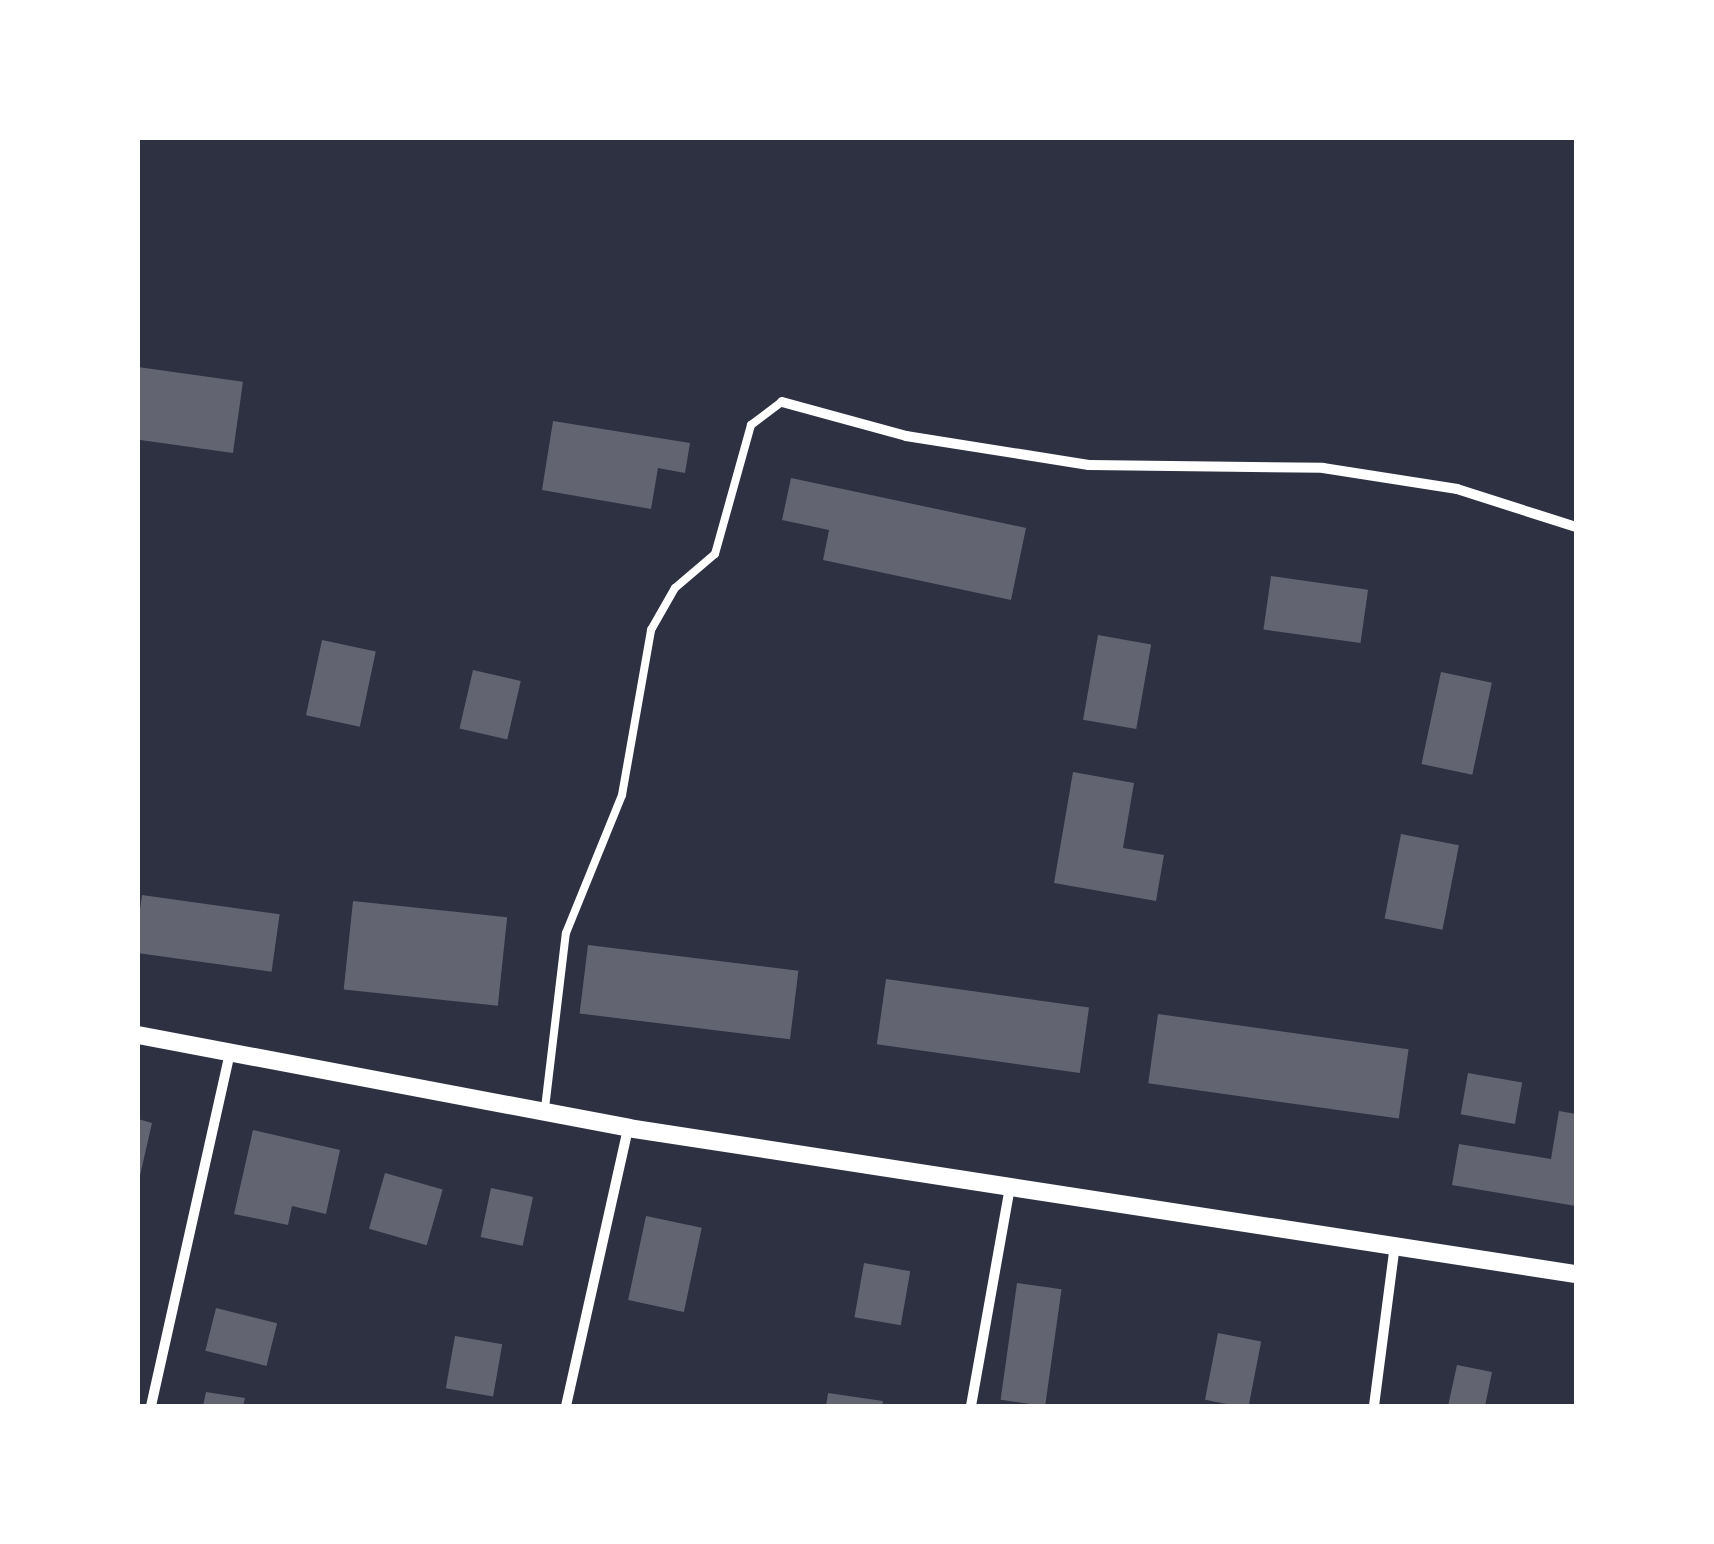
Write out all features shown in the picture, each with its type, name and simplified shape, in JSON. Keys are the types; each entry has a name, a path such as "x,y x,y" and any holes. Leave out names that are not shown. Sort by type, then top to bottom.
{"street":[{"path":"782,402 906,436 1089,464 1380,477 1576,526"},
{"path":"138,1035 545,1108 628,1128 1010,1184 1394,1252 1576,1274"},
{"path":"151,1406 230,1052"},
{"path":"566,1406 628,1128"},
{"path":"971,1406 1010,1184"},
{"path":"1374,1406 1394,1252"}],"lane":[{"path":"545,1108 566,934 622,795 652,630 675,588 716,554 751,425 782,402"}],"building":[{"path":"138,367 243,382 233,453 138,440"},
{"path":"553,421 690,443 685,473 658,468 651,509 542,490"},
{"path":"791,478 1026,528 1011,600 823,560 829,530 782,520"},
{"path":"1271,576 1368,590 1361,643 1263,629"},
{"path":"1098,635 1151,644 1136,729 1083,720"},
{"path":"322,640 376,651 360,727 306,715"},
{"path":"473,670 521,681 507,739 460,728"},
{"path":"1441,672 1492,683 1472,775 1421,764"},
{"path":"1073,772 1134,783 1123,848 1164,855 1156,901 1054,883"},
{"path":"1401,834 1459,845 1443,930 1385,918"},
{"path":"142,895 280,914 272,972 138,953"},
{"path":"353,901 507,917 498,1006 344,990"},
{"path":"588,945 798,971 790,1039 580,1013"},
{"path":"886,979 1089,1008 1080,1073 877,1044"},
{"path":"1158,1014 1409,1049 1399,1119 1148,1083"},
{"path":"1468,1073 1522,1083 1515,1124 1461,1114"},
{"path":"1559,1111 1576,1114 1576,1206 1452,1185 1459,1144 1551,1159"},
{"path":"138,1119 152,1123 139,1180 138,1179"},
{"path":"253,1130 340,1150 326,1214 292,1206 288,1225 234,1214"},
{"path":"385,1173 443,1190 427,1245 369,1229"},
{"path":"491,1188 533,1197 523,1246 481,1237"},
{"path":"646,1216 702,1228 684,1312 628,1300"},
{"path":"864,1263 910,1271 901,1325 854,1317"},
{"path":"1017,1283 1062,1289 1045,1406 1001,1400"},
{"path":"216,1308 277,1323 266,1366 205,1351"},
{"path":"1218,1333 1261,1341 1249,1406 1205,1400"},
{"path":"455,1336 502,1344 493,1397 446,1388"},
{"path":"1457,1365 1492,1372 1485,1406 1448,1406"},
{"path":"206,1392 245,1398 243,1406 203,1406"},
{"path":"828,1393 883,1401 882,1406 826,1406"}]}
